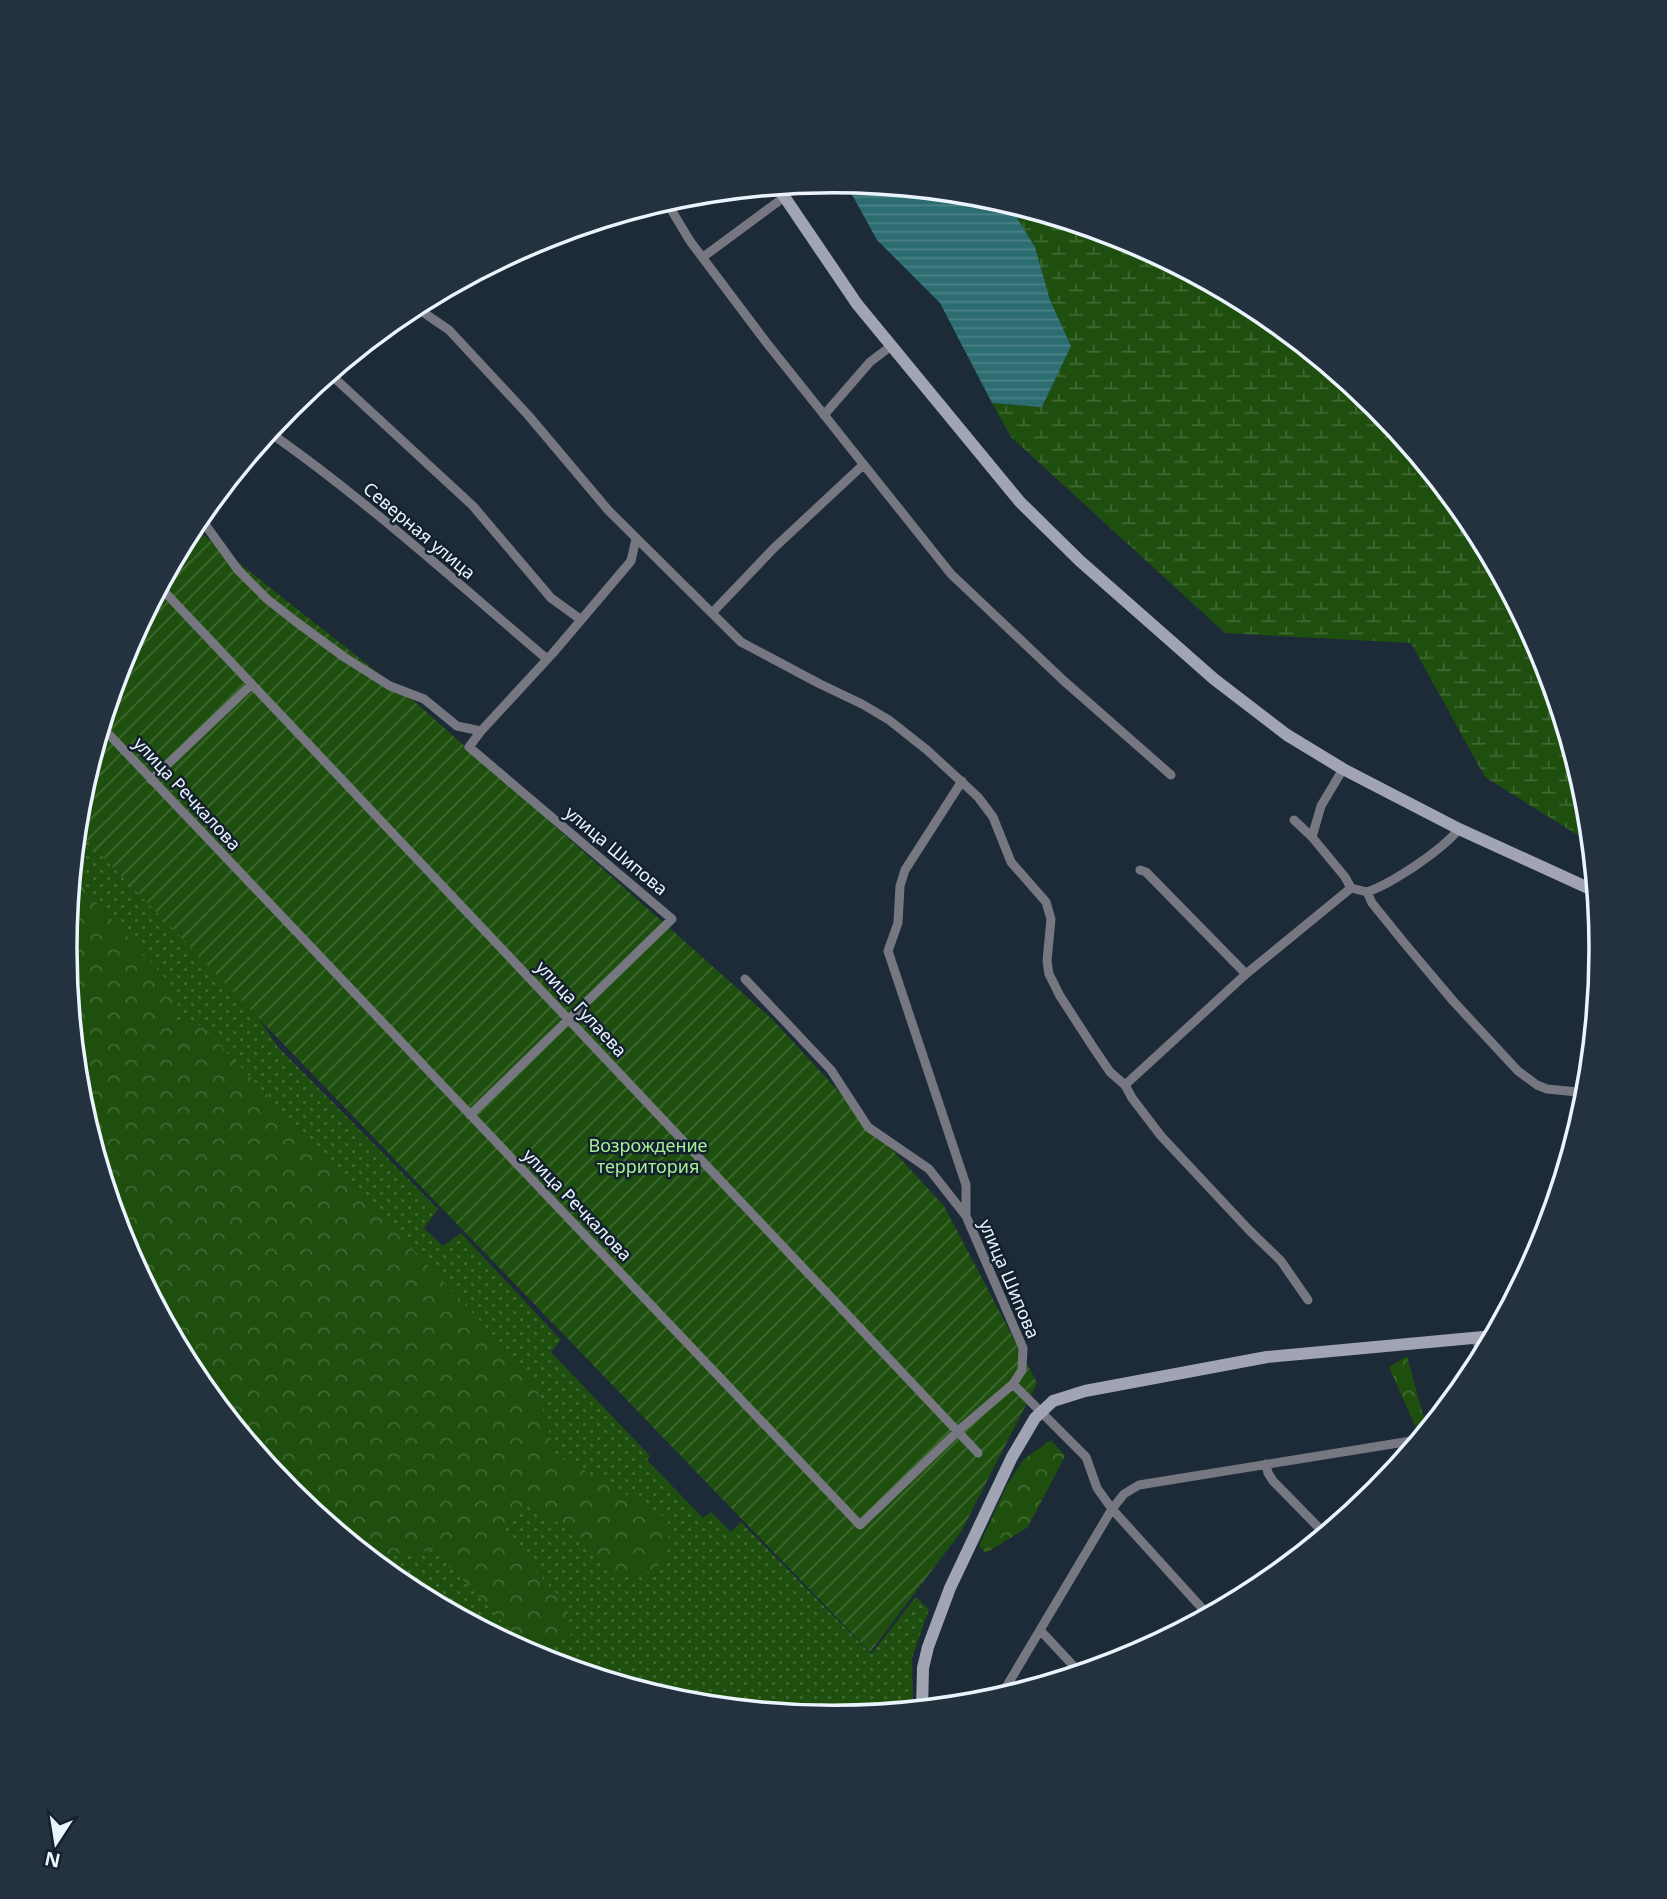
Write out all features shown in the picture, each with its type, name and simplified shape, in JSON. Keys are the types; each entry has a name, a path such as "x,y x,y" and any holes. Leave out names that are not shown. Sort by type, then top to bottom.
{"street":[{"path":"782,195 857,304 1020,502 1080,561 1214,679 1287,735 1343,769 1460,829 1587,887"},
{"path":"703,257 776,196"},
{"path":"672,211 690,241 766,342 951,574 1064,681 1171,775"},
{"path":"424,313 449,330 608,510 741,642 889,720 962,781 993,817 1011,863 1046,902 1051,919 1047,961 1049,974 1060,996 1110,1072 1125,1085 1161,1136 1250,1231 1282,1261 1308,1300"},
{"path":"824,415 870,362 891,346"},
{"path":"337,379 474,506 551,598 580,619"},
{"name":"Северная улица","path":"277,438 400,534 547,659"},
{"path":"712,613 774,548 863,465"},
{"path":"206,526 238,570 286,614 344,657 390,686 424,699 457,726 481,731 631,561 636,539"},
{"name":"улица Гулаева","path":"166,594 978,1452"},
{"path":"151,779 252,684"},
{"name":"улица Шипова","path":"470,1115 672,919 469,747 481,731"},
{"name":"улица Речкалова","path":"109,734 860,1525 958,1431 1013,1384"},
{"path":"1312,837 1321,806 1343,769"},
{"path":"962,781 905,870 900,886 898,923 888,951 966,1185 966,1216"},
{"path":"1294,820 1312,837 1351,888 1367,892 1387,885 1441,847 1460,829"},
{"path":"1140,870 1146,872 1246,974"},
{"path":"1125,1085 1246,974 1351,888"},
{"path":"1367,892 1372,903 1406,946 1518,1071 1536,1085 1547,1089 1576,1092"},
{"name":"улица Шипова","path":"745,979 831,1070 868,1128 929,1169 966,1216 1023,1348 1023,1370 1013,1384"},
{"path":"922,1701 923,1668 928,1647 950,1588 1025,1432 1054,1401 1209,1366 1267,1357 1483,1337"},
{"path":"1476,1338 1478,1346"},
{"path":"1013,1384 1086,1457 1097,1488 1112,1509 1203,1610"},
{"path":"1007,1685 1112,1509 1124,1494 1139,1485 1407,1442"},
{"path":"1266,1464 1273,1481 1320,1528"},
{"path":"1040,1630 1074,1667"}],"green space":[{"path":"1016,216 1077,233 1123,251 1212,294 1294,349 1368,415 1402,451 1463,529 1512,615 1550,706 1564,754 1582,837 1485,777 1411,643 1225,633 1011,437 992,403 1042,407 1071,346 1050,300 1035,247"},
{"name":"Возрождение территория","path":"201,533 415,702 773,1020 944,1206 1037,1383 961,1532 870,1652 85,839 103,754 117,706 155,615"},
{"path":"98,830 215,953 277,1046 438,1209 424,1228 443,1246 461,1233 561,1340 551,1352 650,1456 647,1460 703,1518 711,1512 731,1532 741,1522 871,1654 916,1597 929,1609 912,1658 913,1702 834,1706 735,1700 638,1680 590,1666 499,1628 413,1579 373,1550 299,1484 233,1410 204,1370 155,1284 117,1193 103,1145 83,1048 77,950 85,840"},
{"path":"80,885 179,993 176,1022 201,1025 534,1378 555,1453 668,1519 669,1547 655,1571 612,1578 585,1540 527,1502 500,1532 567,1605 571,1635 547,1649 514,1635 435,1550 380,1555 335,1518 265,1448 233,1410 178,1328 155,1284 117,1193 92,1097 83,1048 79,999 77,950"},
{"path":"1407,1356 1426,1420 1417,1430 1389,1367"},
{"path":"1051,1440 1065,1456 1028,1527 986,1553 979,1546 1007,1485 1024,1459"}],"shaded area":[{"path":"851,194 932,199 1016,216 1035,247 1050,300 1071,346 1042,407 992,403 940,303 877,240"}]}
